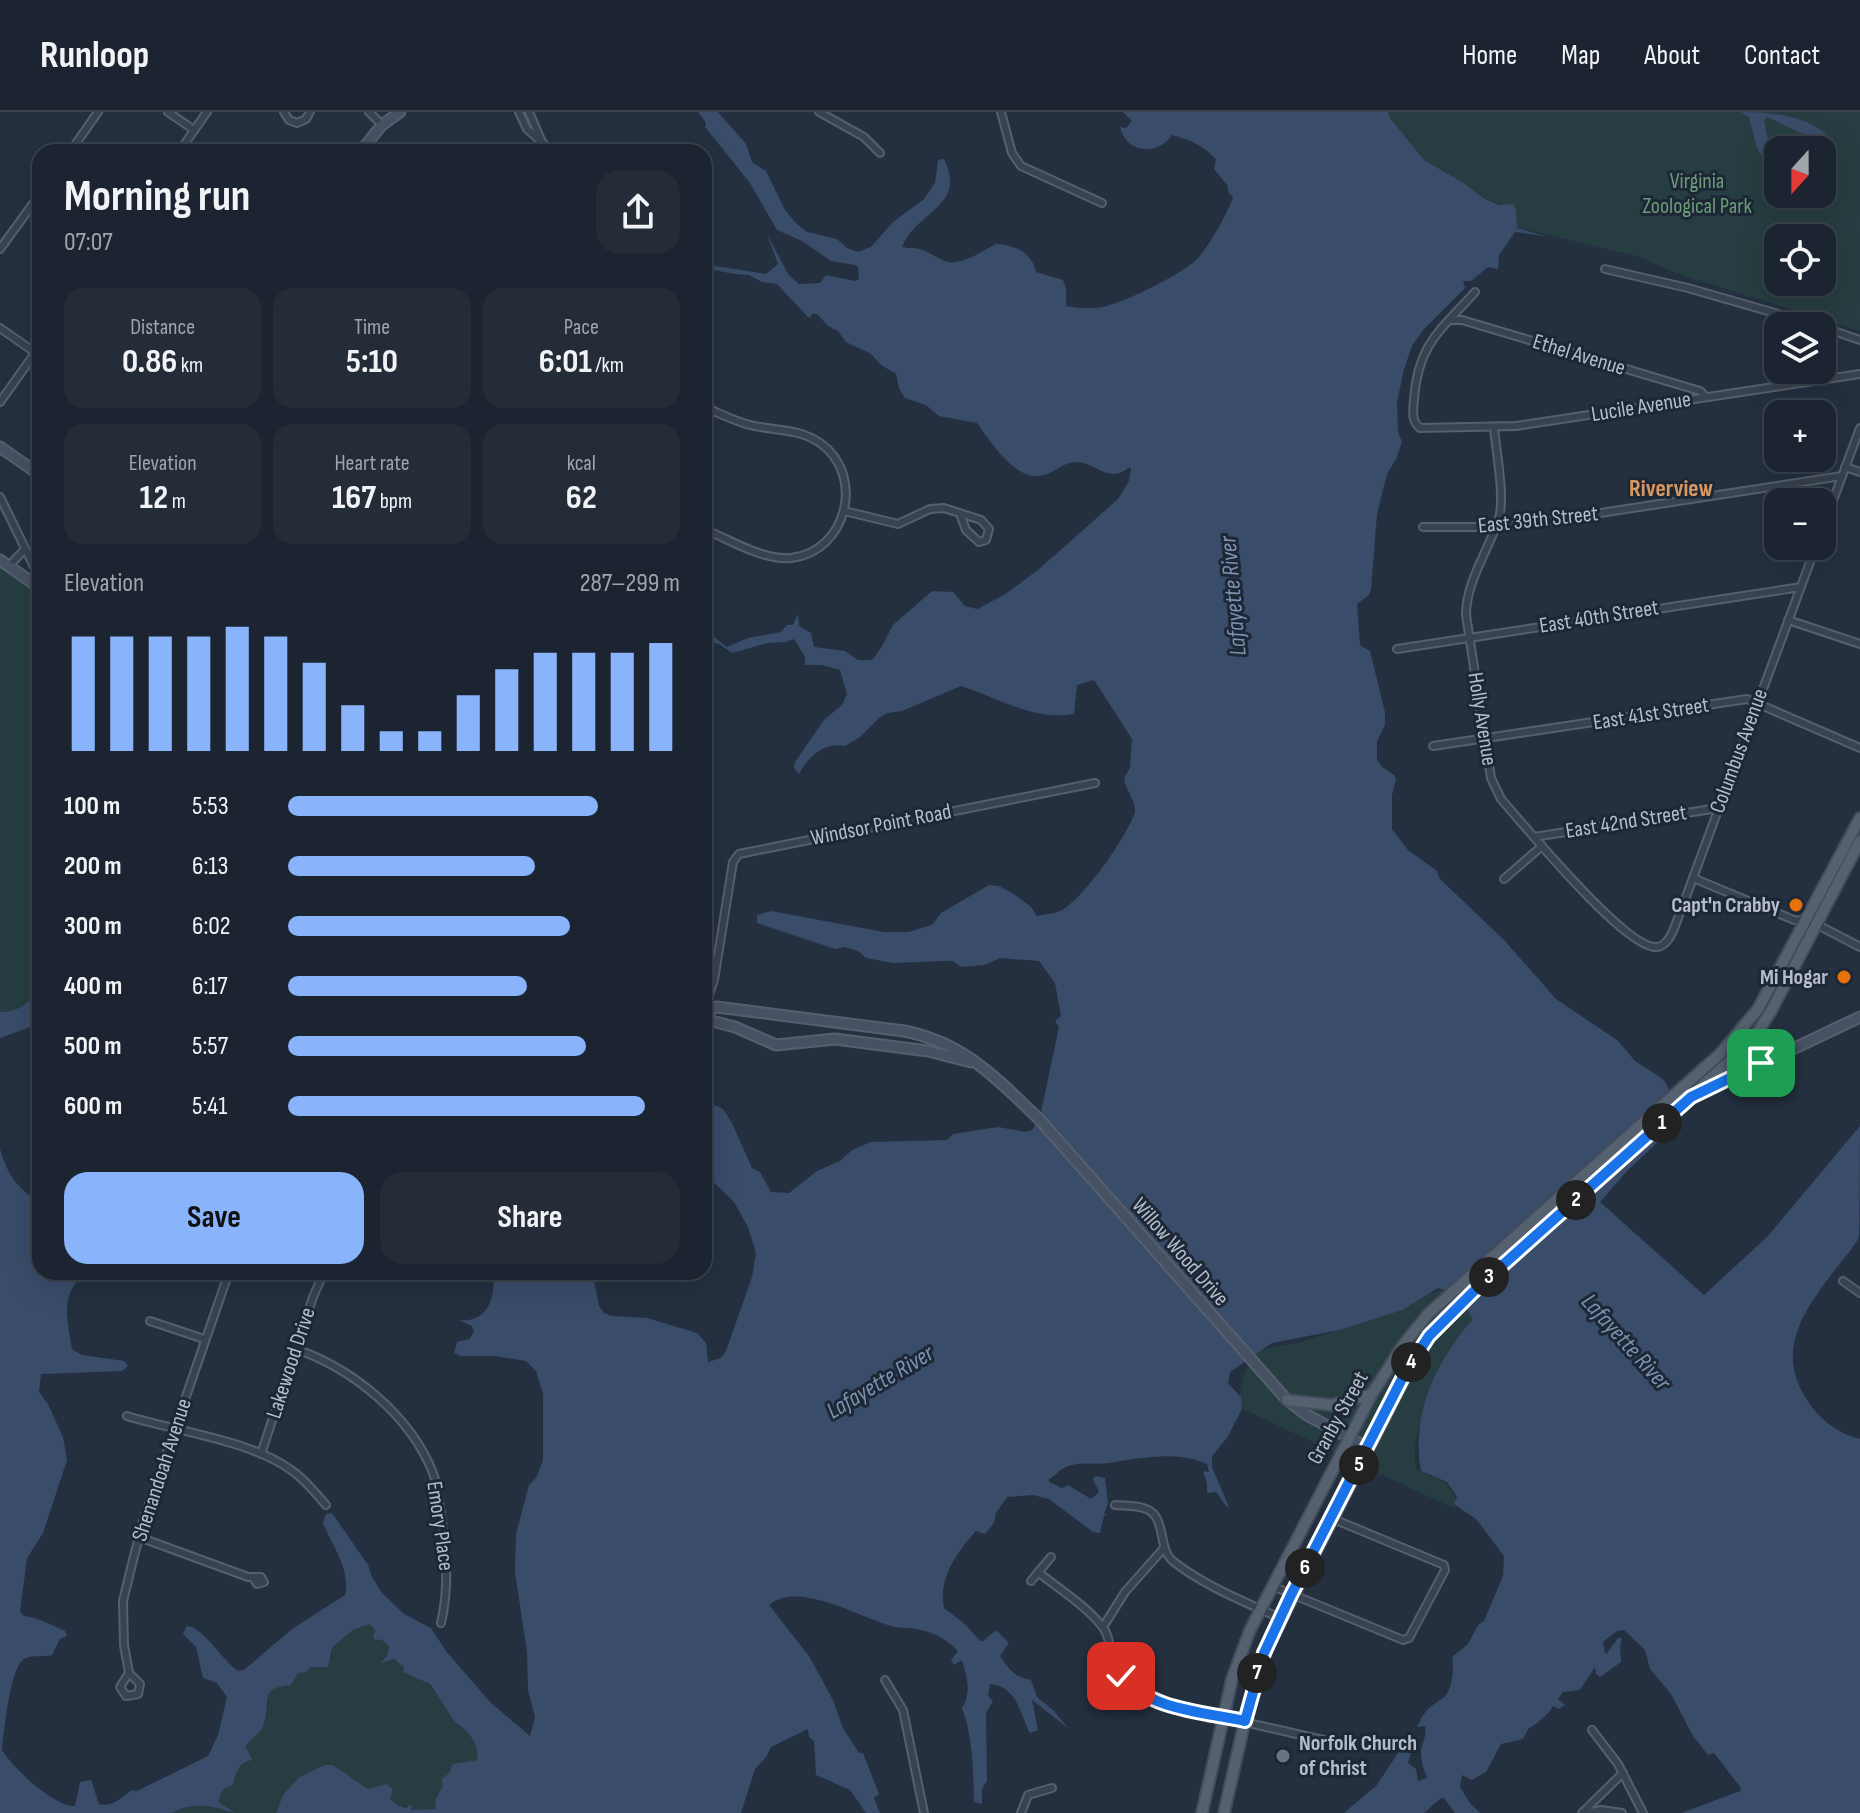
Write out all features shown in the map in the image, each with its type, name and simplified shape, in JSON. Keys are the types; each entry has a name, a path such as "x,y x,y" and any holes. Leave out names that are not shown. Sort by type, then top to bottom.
{"main road":[{"name":"Granby Street","path":"1224,1813 1256,1675 1291,1595 1405,1373 1432,1332 1477,1288 1741,1052 1759,1030 1860,818"},
{"name":"Granby Street","path":"1202,1813 1240,1654 1260,1609 1372,1394 1421,1323 1481,1265 1720,1054 1749,1022 1860,841"},
{"path":"1287,1400 1331,1405 1359,1400 1372,1394"}],"street":[{"path":"76,144 98,112"},
{"path":"168,112 194,130"},
{"path":"184,144 207,112"},
{"path":"284,112 289,120 297,123 306,119 310,112"},
{"path":"369,112 382,125"},
{"path":"367,144 382,125 400,112"},
{"path":"519,112 527,129 543,144"},
{"path":"529,112 544,144"},
{"path":"819,112 864,137 880,153"},
{"path":"1001,112 1012,153 1021,166 1102,203"},
{"path":"0,249 32,205"},
{"path":"1605,269 1772,312"},
{"path":"1449,321 1475,292"},
{"name":"Ethel Avenue","path":"1449,321 1462,320 1700,391 1706,397"},
{"name":"Lucile Avenue","path":"1449,321 1430,341 1419,368 1413,410 1415,425 1420,428 1494,428 1860,374"},
{"path":"0,328 32,348"},
{"path":"1836,331 1860,340"},
{"path":"0,402 32,360"},
{"path":"712,410 749,425 801,433 821,444 842,468 847,487 844,511 835,530 819,547 793,557 764,554 712,532"},
{"name":"Holly Avenue","path":"1494,428 1500,480 1500,517 1468,598 1466,615 1484,740 1495,789 1534,837 1615,924 1643,944 1654,947"},
{"path":"1836,492 1860,428"},
{"path":"0,447 32,469"},
{"path":"1845,467 1860,472"},
{"name":"East 39th Street","path":"1423,527 1496,526 1587,516 1842,476"},
{"path":"0,497 32,563"},
{"path":"844,511 898,524 930,509 944,508 976,517 985,523 989,533 986,540 979,542 971,537 960,514"},
{"path":"9,566 25,549"},
{"path":"0,560 32,582"},
{"name":"Columbus Avenue","path":"1654,947 1669,938 1811,560"},
{"name":"East 40th Street","path":"1397,649 1801,587"},
{"path":"1788,620 1860,644"},
{"name":"East 41st Street","path":"1433,746 1747,699 1860,748"},
{"name":"Windsor Point Road","path":"712,986 733,862 739,854 1095,783"},
{"name":"East 42nd Street","path":"1534,837 1718,808"},
{"name":"East 42nd Street","path":"1504,879 1542,846"},
{"path":"1693,878 1794,920 1812,923 1860,947"},
{"name":"Willow Wood Drive","path":"712,1009 717,1007 904,1031 947,1043 978,1064 1024,1104 1287,1400 1368,1448"},
{"path":"1691,1097 1860,1017"},
{"name":"Willow Wood Drive","path":"712,1021 735,1027 776,1045 835,1039 928,1051 978,1064"},
{"name":"Shenandoah Avenue","path":"129,1673 124,1645 123,1601 139,1537 226,1280"},
{"name":"Lakewood Drive","path":"261,1454 321,1280"},
{"path":"1843,1281 1860,1293"},
{"path":"150,1321 204,1339"},
{"name":"Emory Place","path":"296,1349 328,1362 359,1383 409,1432 425,1456 436,1480 446,1546 447,1594 441,1623"},
{"path":"127,1416 261,1454 292,1470 326,1505"},
{"path":"1115,1505 1145,1508 1153,1513 1164,1548 1175,1563 1280,1618"},
{"path":"1272,1586 1403,1640 1409,1638 1445,1570 1444,1565 1331,1518"},
{"path":"139,1537 253,1577"},
{"path":"1103,1627 1125,1592 1164,1548"},
{"path":"1031,1581 1051,1557"},
{"path":"1038,1572 1103,1627 1115,1667 1135,1689 1160,1703 1332,1742"},
{"path":"885,1680 903,1710 924,1813"},
{"path":"1592,1730 1623,1773 1643,1813"},
{"path":"1585,1813 1623,1773"},
{"path":"1021,1813 1028,1795 1052,1788"},
{"path":"1585,1813 1601,1810 1622,1813"}],"green space":[{"name":"Virginia Zoological Park","path":"1388,112 1860,112 1860,331 1836,323 1836,312 1799,312 1675,273 1640,257 1516,227 1516,210 1483,198 1424,160"},
{"path":"0,560 32,582 32,998 18,1008 0,1012"},
{"path":"1456,1287 1478,1322 1434,1393 1424,1414 1415,1453 1417,1470 1444,1482 1455,1496 1455,1509 1239,1407 1245,1372 1251,1359 1259,1352 1332,1332 1437,1291"},
{"path":"369,1624 389,1646 387,1655 382,1659 402,1664 424,1681 475,1743 477,1760 453,1764 441,1780 443,1786 437,1795 436,1809 411,1810 411,1805 401,1807 381,1787 368,1789 333,1765 324,1765 298,1778 283,1795 276,1813 172,1813 186,1807 201,1806 232,1812 218,1802 222,1789 233,1785 237,1769 246,1761 248,1744 265,1724 270,1692 280,1685 287,1687 298,1673 331,1659 332,1649 353,1630"}],"water":[{"name":"Lafayette River","path":"698,112 718,112 746,144 752,162 766,171 785,210 797,224 807,232 837,239 858,252 871,247 893,222 924,199 935,183 938,160 944,159 949,175 945,199 909,235 902,247 920,249 945,261 955,262 996,244 1016,248 1027,255 1036,272 1063,280 1066,306 1070,307 1094,308 1113,304 1178,273 1201,255 1233,197 1214,169 1216,159 1196,144 1172,135 1166,142 1151,149 1129,143 1120,127 1126,128 1132,121 1123,112 1388,112 1424,160 1483,198 1499,205 1513,204 1517,228 1545,236 1515,232 1499,255 1498,269 1488,267 1471,281 1463,281 1465,288 1423,330 1412,346 1404,369 1397,402 1398,432 1402,442 1387,474 1377,514 1371,589 1369,595 1357,604 1360,645 1370,651 1385,712 1385,725 1377,741 1377,760 1396,779 1392,795 1392,829 1408,850 1437,871 1439,878 1505,941 1556,999 1617,1040 1635,1061 1666,1083 1674,1102 1676,1125 1628,1170 1600,1202 1704,1295 1768,1236 1860,1126 1859,1237 1807,1310 1794,1344 1793,1362 1797,1381 1818,1414 1830,1425 1860,1439 1860,1813 1682,1813 1741,1788 1714,1753 1708,1755 1693,1736 1671,1694 1650,1669 1645,1650 1624,1630 1617,1631 1603,1642 1607,1653 1618,1638 1622,1638 1621,1662 1600,1677 1595,1667 1580,1690 1563,1692 1558,1699 1565,1705 1559,1709 1553,1706 1529,1728 1523,1739 1501,1744 1486,1772 1472,1780 1462,1775 1460,1787 1480,1813 1455,1813 1441,1798 1424,1813 1344,1813 1377,1785 1407,1739 1414,1741 1408,1763 1416,1769 1418,1781 1427,1778 1421,1756 1425,1726 1417,1727 1427,1710 1446,1696 1453,1673 1452,1657 1468,1644 1478,1625 1484,1621 1503,1576 1504,1556 1476,1519 1455,1505 1457,1497 1447,1482 1421,1471 1419,1438 1429,1389 1444,1359 1473,1320 1459,1301 1438,1288 1402,1310 1339,1330 1272,1343 1230,1372 1228,1383 1241,1397 1242,1409 1227,1438 1212,1456 1212,1467 1229,1507 1216,1492 1207,1493 1203,1471 1209,1472 1207,1464 1183,1457 1145,1457 1075,1465 1062,1469 1049,1479 1049,1482 1062,1488 1068,1485 1091,1499 1099,1492 1093,1479 1096,1476 1105,1478 1108,1503 1104,1514 1107,1515 1104,1516 1100,1533 1093,1532 1049,1499 1033,1495 1007,1497 985,1534 976,1531 946,1576 944,1608 980,1641 996,1630 1009,1643 1000,1656 1006,1665 1016,1675 1031,1680 1037,1697 1068,1728 1032,1700 1038,1730 1030,1733 1012,1696 1007,1690 990,1684 988,1696 993,1701 986,1713 987,1781 982,1789 982,1804 974,1802 970,1742 962,1708 967,1696 967,1679 962,1660 954,1665 951,1660 958,1651 930,1632 893,1627 829,1603 796,1596 781,1598 769,1605 809,1656 833,1700 843,1728 859,1753 863,1753 879,1794 874,1798 880,1813 866,1813 850,1790 816,1775 814,1741 809,1737 808,1729 771,1747 755,1769 741,1813 276,1813 283,1795 298,1778 324,1765 333,1765 368,1789 387,1784 393,1790 390,1799 398,1806 406,1808 411,1804 411,1810 435,1809 436,1798 443,1786 441,1780 453,1764 477,1760 477,1749 472,1738 455,1722 430,1684 403,1672 404,1667 394,1659 381,1663 389,1646 382,1640 373,1639 375,1630 369,1624 353,1630 332,1648 328,1667 311,1667 306,1672 298,1673 290,1686 279,1687 269,1694 263,1727 246,1747 252,1760 241,1766 233,1785 223,1789 218,1802 235,1813 203,1806 187,1807 172,1813 0,1813 0,1149 14,1180 32,1197 32,1280 78,1280 72,1288 67,1307 72,1349 82,1355 124,1361 128,1366 122,1371 41,1374 39,1392 63,1437 67,1460 43,1533 27,1558 20,1612 65,1631 67,1636 60,1639 52,1655 29,1657 20,1663 9,1700 2,1750 24,1776 46,1793 66,1805 75,1806 80,1782 91,1780 99,1804 108,1804 208,1756 218,1735 227,1697 217,1683 203,1678 196,1647 183,1634 187,1626 206,1638 238,1671 244,1670 292,1629 345,1595 343,1567 323,1523 326,1514 332,1513 368,1565 382,1593 404,1614 431,1628 446,1651 491,1703 530,1736 535,1717 528,1690 527,1652 515,1572 516,1534 529,1485 536,1478 543,1460 543,1393 536,1371 526,1361 454,1353 457,1342 470,1339 474,1331 472,1326 459,1320 469,1320 483,1313 491,1299 493,1280 594,1280 599,1306 604,1313 647,1318 697,1333 706,1343 708,1362 721,1358 752,1277 756,1253 748,1227 734,1202 712,1181 712,1106 723,1109 752,1168 760,1172 771,1192 789,1193 817,1171 871,1142 947,1140 953,1134 998,1127 1026,1132 1032,1130 1040,1117 1059,1027 1055,1021 1061,1016 1055,983 1039,961 1000,958 984,965 961,967 953,961 893,963 866,958 858,951 845,947 835,949 757,923 757,915 771,911 884,932 908,932 932,925 941,913 989,885 999,886 1014,894 1037,916 1062,910 1082,893 1104,865 1135,812 1124,778 1130,768 1132,739 1094,680 1077,685 1074,714 1059,715 1016,707 961,686 880,717 860,737 845,746 830,746 818,752 799,774 794,768 795,762 824,720 842,705 847,694 840,670 822,665 805,665 805,657 794,639 732,653 712,642 712,636 727,647 748,638 781,632 787,625 793,625 798,614 799,626 811,633 814,647 845,651 858,660 872,660 893,625 932,591 953,592 965,606 977,609 1004,595 1038,570 1118,499 1129,481 1131,469 1110,474 1073,462 1044,475 1024,473 1005,459 977,423 939,416 926,405 905,398 896,374 871,354 846,342 817,314 812,314 810,318 807,316 777,284 762,282 749,275 712,270 712,265 766,274 778,264 767,234 788,274 799,284 820,283 826,275 855,281 859,279 855,265 831,261 802,241 777,230 750,183 705,127 706,123"},
{"path":"1741,112 1794,118 1818,128 1827,136 1801,133 1767,117 1764,120 1767,136 1764,136 1762,155 1757,149 1749,117"},
{"path":"32,998 32,1025 0,1038 0,1012 26,1004"}],"place":[{"name":"Capt'n Crabby","path":"1796,905"},
{"name":"Mi Hogar","path":"1844,977"},
{"name":"Norfolk Church of Christ","path":"1283,1756"}],"district":[{"name":"Riverview","path":"1671,488"}],"route":[{"path":"1121,1676 1135,1689 1160,1703 1245,1721 1264,1653 1291,1595 1418,1350 1446,1316 1691,1097 1761,1063"}]}
